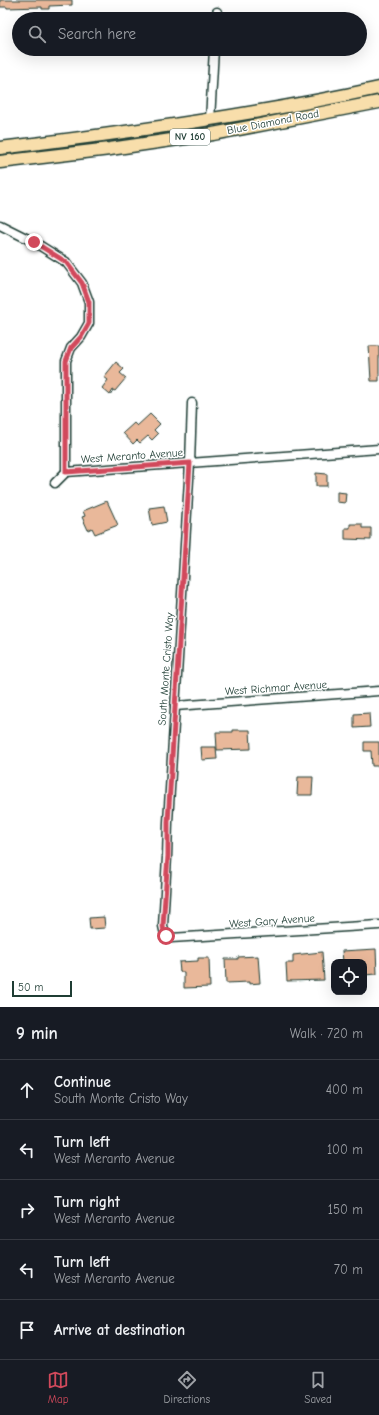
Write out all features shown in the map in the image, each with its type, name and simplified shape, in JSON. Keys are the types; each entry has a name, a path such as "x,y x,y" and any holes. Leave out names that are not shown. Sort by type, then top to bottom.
{"highway":[{"name":"Blue Diamond Road","path":"0,148 210,120 379,88"},
{"name":"Blue Diamond Road","path":"0,162 110,149 213,134 379,102"}],"street":[{"path":"210,120 214,56"},
{"name":"West Meranto Avenue","path":"0,225 34,242 66,262 82,283 89,302 89,323 81,337 71,348 66,361 66,472 379,449"},
{"name":"South Monte Cristo Way","path":"166,936 163,926 190,463 192,403"},
{"path":"55,483 66,472"},
{"name":"West Richmar Avenue","path":"175,706 379,691"},
{"name":"West Gary Avenue","path":"166,936 171,938 379,925"}],"building":[{"path":"0,0 72,0 72,5 49,6 49,9 42,9 42,7 7,8 0,7"},
{"path":"369,346 379,346 379,381 371,381"},
{"path":"116,362 124,369 120,373 126,378 115,391 113,390 110,395 102,388 108,380 104,377"},
{"path":"150,414 160,424 154,430 158,434 152,440 148,436 140,443 137,440 133,444 123,433 134,423 137,426"},
{"path":"316,473 327,474 327,486 316,486"},
{"path":"337,492 346,493 345,503 337,502"},
{"path":"107,501 118,525 95,534 92,528 88,530 82,517 85,516 83,511"},
{"path":"164,506 167,522 152,525 149,508"},
{"path":"350,524 362,524 362,528 371,528 371,540 345,539 345,528 350,528"},
{"path":"369,713 370,727 354,728 354,714"},
{"path":"233,730 250,730 251,749 217,750 216,732 233,732"},
{"path":"364,742 379,742 379,766 372,766 371,751 364,751"},
{"path":"201,747 216,747 217,759 202,760"},
{"path":"298,777 313,777 312,795 297,795"},
{"path":"104,917 105,928 90,929 89,918"},
{"path":"376,949 377,974 367,975 367,959 343,959 342,951"},
{"path":"322,952 324,980 287,981 286,963 293,963 293,955"},
{"path":"258,956 260,983 226,983 225,959"},
{"path":"198,958 209,958 210,987 184,988 184,972 180,972 179,962 198,961"}],"route":[{"path":"34,242 66,262 82,283 89,302 89,323 81,337 71,348 66,361 66,472 190,463 168,822 168,856 163,926 166,936"}]}
